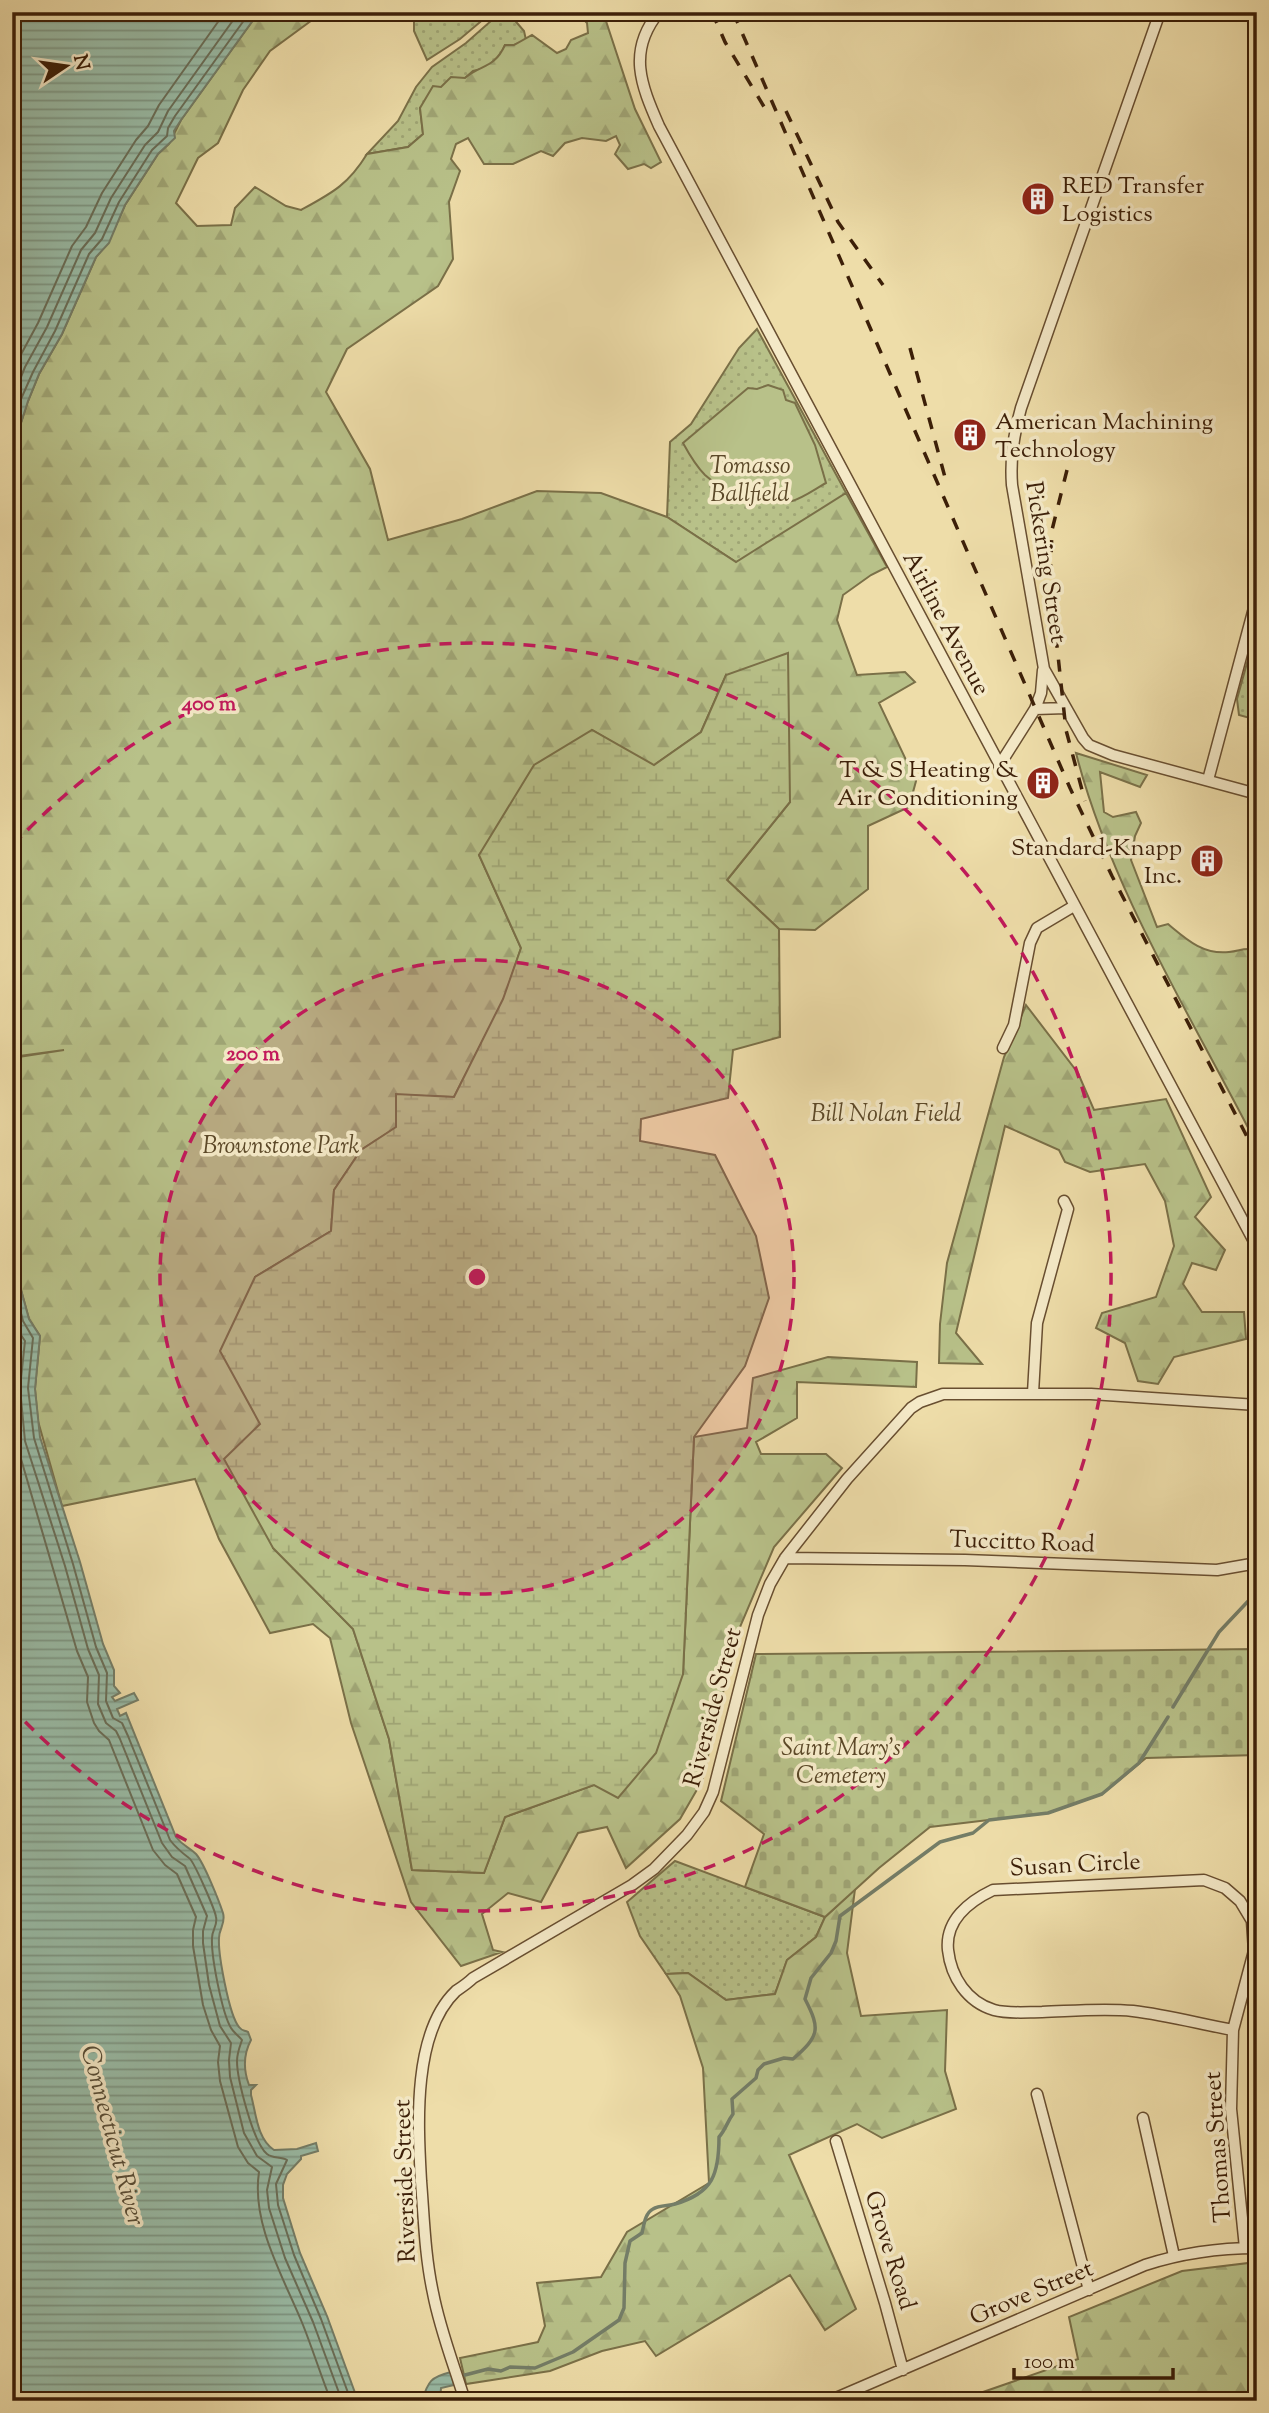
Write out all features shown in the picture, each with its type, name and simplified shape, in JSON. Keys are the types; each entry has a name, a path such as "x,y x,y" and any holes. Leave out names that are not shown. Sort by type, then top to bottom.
{"street":[{"name":"Airline Avenue","path":"659,12 645,35 639,59 642,85 655,117 1257,1247"},
{"name":"Pickering Street","path":"1160,12 1021,408 1010,464 1012,485 1044,669 1083,738 1101,751 1257,794"},
{"path":"1208,780 1257,597"},
{"path":"999,766 1035,709 1041,692 1044,669"},
{"path":"1035,709 1066,708"},
{"path":"1003,1048 1014,1025 1030,943 1037,928 1074,906"},
{"path":"1033,1394 1037,1323 1067,1214 1064,1201"},
{"name":"Riverside Street","path":"465,2401 433,2296 425,2237 419,2105 422,2069 435,2026 455,1992 473,1978 632,1885 672,1852 704,1812 722,1760 758,1615 770,1584 785,1558 895,1425 920,1402 943,1394 1091,1394 1257,1405"},
{"name":"Tuccitto Road","path":"785,1558 965,1560 1217,1570 1257,1563"},
{"name":"Susan Circle","path":"1233,2031 1135,2011 996,2011 980,2005 964,1992 952,1970 947,1947 953,1921 972,1900 993,1890 1204,1880 1224,1888 1240,1901 1252,1921"},
{"name":"Thomas Street","path":"1245,2248 1231,2109 1233,2031 1254,1951 1252,1921"},
{"path":"1037,2094 1089,2290"},
{"path":"1143,2118 1174,2256"},
{"name":"Grove Road","path":"836,2141 903,2370"},
{"name":"Grove Street","path":"829,2401 1145,2265 1174,2256 1218,2249 1257,2248"}],"green space":[{"name":"Brownstone Park","path":"259,12 323,12 270,51 243,90 218,143 198,158 176,203 197,226 231,225 235,208 255,187 286,206 301,210 312,204 346,181 367,154 408,147 423,134 420,108 433,86 441,87 451,77 465,78 492,62 505,45 514,45 532,35 557,53 566,49 571,40 588,33 587,23 577,12 603,12 635,109 661,162 651,168 644,164 628,169 615,154 620,145 616,136 606,141 582,138 565,143 553,156 541,151 513,164 484,164 468,138 456,144 451,159 460,171 449,202 453,259 438,286 347,349 326,392 370,469 388,540 462,519 537,491 601,493 667,517 736,562 846,493 887,567 843,595 837,620 857,675 905,672 915,682 879,703 916,781 909,807 868,826 868,889 815,930 779,929 727,880 790,802 726,675 701,732 653,766 592,730 479,855 521,948 504,999 454,1097 397,1095 397,1127 361,1150 334,1190 331,1231 255,1277 260,1424 273,1548 353,1629 389,1739 412,1870 484,1873 505,1817 594,1785 683,1674 694,1437 747,1428 753,1378 828,1357 917,1362 916,1387 797,1382 797,1418 756,1442 761,1454 826,1454 842,1468 774,1547 737,1634 702,1781 680,1819 626,1868 607,1827 578,1833 541,1902 508,1893 482,1914 493,1950 502,1952 461,1966 411,1902 351,1723 330,1638 313,1624 270,1633 219,1539 195,1479 62,1506 38,1421 35,1389 40,1336 29,1319 12,1257 12,1058 64,1050 12,1057 12,451 39,374 62,334 96,257 108,243 125,205 158,154 169,144 181,120"},
{"path":"429,12 492,12 460,39 427,60 414,31 414,19"},
{"path":"503,15 511,16 524,31 526,40 505,45 501,54 486,68 473,71 465,78 442,87 420,108 423,134 408,147 367,154 398,121 416,87 432,67 492,20"},
{"name":"Tomasso Ballfield","path":"757,329 870,537 736,562 667,517 670,442 691,424 739,348"},
{"path":"768,385 783,390 786,400 795,403 815,445 826,483 792,501 757,500 723,488 702,471 683,443 748,388 757,389"},
{"path":"1257,627 1257,720 1239,715 1237,699"},
{"path":"788,653 790,802 727,880 779,929 780,1037 733,1050 728,1098 641,1119 640,1141 715,1155 756,1236 769,1298 745,1366 694,1437 683,1674 656,1753 618,1798 594,1785 505,1817 484,1873 412,1870 389,1739 353,1629 273,1548 224,1459 260,1424 220,1351 255,1277 331,1231 334,1190 361,1150 396,1127 396,1094 454,1097 503,999 521,948 479,855 534,765 592,730 654,765 701,732 726,675"},
{"path":"1076,753 1147,775 1140,787 1100,772 1104,812 1113,817 1136,812 1141,823 1135,836 1131,860 1157,927 1168,924 1196,945 1211,951 1257,950 1257,1145 1132,904 1091,804"},
{"path":"1026,1005 1078,1073 1094,1110 1166,1099 1211,1197 1195,1217 1225,1250 1216,1270 1192,1263 1183,1284 1202,1312 1244,1312 1246,1339 1174,1357 1158,1384 1138,1381 1125,1343 1096,1328 1102,1313 1156,1297 1174,1246 1165,1201 1145,1164 1090,1172 1065,1162 1059,1150 1005,1126 956,1333 982,1364 939,1363 940,1324 947,1263 1004,1057"},
{"name":"Saint Mary's Cemetery","path":"1257,1649 1257,1755 1146,1758 1102,1794 1048,1813 930,1827 825,1917 745,1887 764,1834 721,1801 756,1654"},
{"path":"675,1861 825,1917 816,1937 787,1960 775,1994 726,2000 688,1973 666,1974 640,1936 627,1902"},
{"path":"855,1889 847,1953 861,2016 947,2010 945,2071 956,2109 882,2138 857,2124 789,2155 856,2309 825,2330 790,2275 656,2356 645,2341 602,2351 550,2371 466,2384 460,2358 538,2342 545,2326 537,2283 601,2277 627,2232 709,2183 703,2068 680,1996 666,1974 688,1973 726,2000 775,1994 787,1960 816,1937 825,1917"},
{"path":"1257,2262 1257,2401 957,2401 1078,2359 1069,2317 1182,2271"}],"water":[{"path":"12,12 259,12 181,120 174,131 175,138 158,154 125,205 109,243 96,257 62,334 39,374 12,451"},
{"name":"Connecticut River","path":"12,1257 29,1319 40,1336 35,1389 40,1437 103,1644 114,1670 114,1686 120,1693 112,1697 115,1701 134,1693 138,1700 117,1709 120,1716 126,1713 176,1837 196,1854 223,1913 219,1938 222,1970 235,2020 241,2029 248,2032 251,2040 246,2051 245,2068 249,2085 256,2085 251,2090 251,2095 258,2125 264,2139 274,2150 297,2149 316,2143 318,2151 301,2156 287,2174 283,2185 283,2198 300,2253 327,2316 358,2401 12,2401"},
{"path":"451,2372 454,2385 441,2388 440,2401 422,2401 431,2381"}],"waterway":[{"path":"1173,1707 1219,1632 1257,1594"},
{"path":"465,2375 488,2369 501,2371 510,2367 535,2368 573,2352 619,2320 624,2308 625,2263 630,2241 642,2233 648,2213 655,2208 688,2199 706,2188 715,2172 719,2137 733,2114 732,2099 756,2078 758,2070 764,2064 784,2058 793,2059 812,2038 815,2032 814,2018 805,1999 811,1978 831,1953 840,1916 940,1842 973,1833 989,1820 1048,1813 1102,1794 1139,1763 1168,1717"}],"railway":[{"path":"712,12 725,42 769,115"},
{"path":"733,12 1070,788 1112,876 1257,1156"},
{"path":"786,111 838,222 883,285"},
{"path":"910,348 946,481"},
{"path":"1067,470 1052,530 1050,581 1066,730 1085,801"}],"place":[{"name":"RED Transfer Logistics","path":"1038,199"},
{"name":"American Machining Technology","path":"970,435"},
{"name":"T & S Heating & Air Conditioning","path":"1043,783"},
{"name":"Standard-Knapp Inc.","path":"1207,861"}],"park label":[{"name":"Bill Nolan Field","path":"886,1113"}]}
